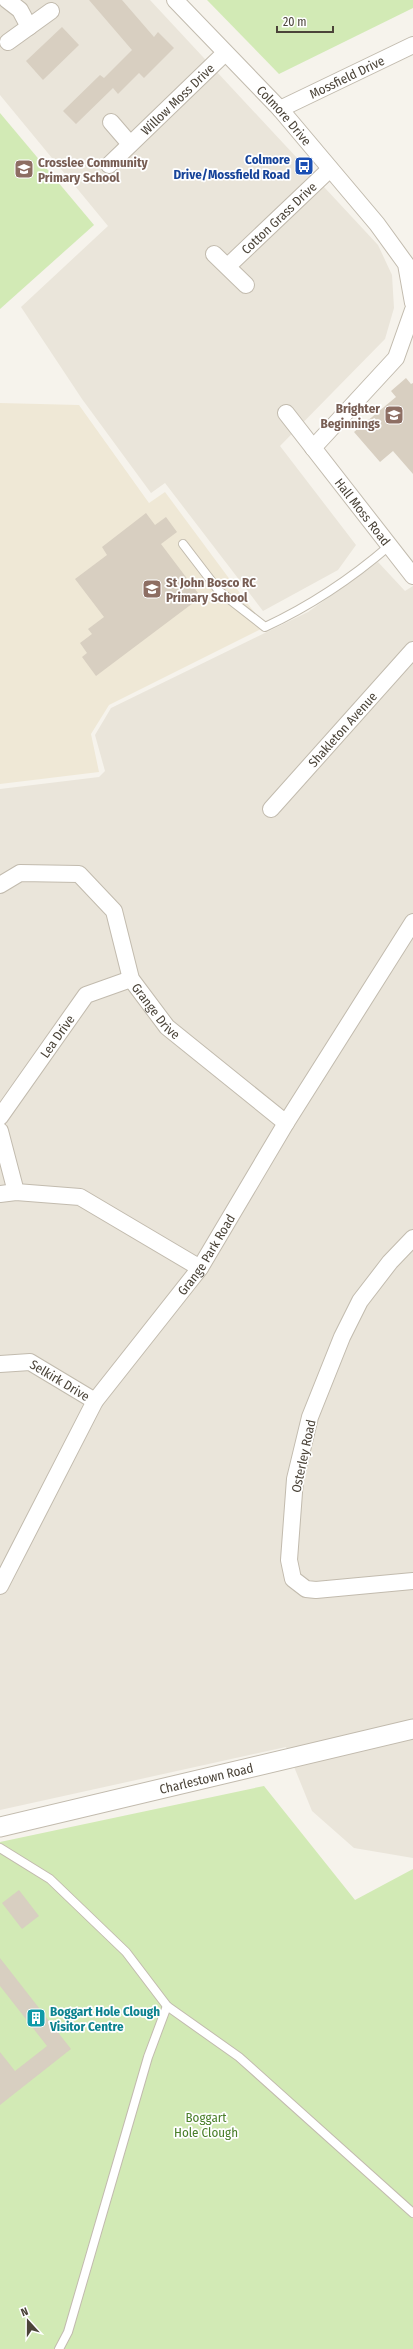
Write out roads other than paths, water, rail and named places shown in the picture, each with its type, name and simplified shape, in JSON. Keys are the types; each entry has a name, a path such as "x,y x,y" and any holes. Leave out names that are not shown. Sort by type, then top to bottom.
{"street":[{"path":"7,0 20,10 29,27"},
{"name":"Colmore Drive","path":"175,0 280,109 377,224 406,264 413,303"},
{"path":"8,42 51,11"},
{"name":"Mossfield Drive","path":"280,109 413,45"},
{"name":"Willow Moss Drive","path":"109,165 225,53"},
{"name":"Willow Moss Drive","path":"111,122 130,144"},
{"name":"Cotton Grass Drive","path":"228,266 330,169"},
{"path":"214,254 246,285"},
{"path":"313,448 396,358 413,310"},
{"name":"Hall Moss Road","path":"286,413 413,576"},
{"name":"Shakleton Avenue","path":"271,809 413,650"},
{"name":"Grange Drive","path":"0,885 20,873 79,874 114,911 131,979 167,1027 286,1123"},
{"name":"Grange Park Road","path":"0,1586 95,1401 200,1268 286,1123 413,922"},
{"name":"Lea Drive","path":"0,1117 86,995 131,979"},
{"path":"0,1131 16,1192"},
{"path":"0,1194 16,1192 80,1197 200,1268"},
{"name":"Osterley Road","path":"413,1238 390,1262 360,1301 324,1380 310,1417 296,1479 289,1560 293,1579 306,1589 316,1590 413,1581"},
{"name":"Selkirk Drive","path":"0,1364 30,1362 95,1401"},
{"name":"Charlestown Road","path":"0,1827 413,1729"}],"lane":[{"path":"183,544 219,591 265,627 294,614 366,566 389,546"},
{"path":"0,1848 50,1879 126,1952 167,2006 240,2057 413,2213"},
{"path":"58,2349 68,2332 148,2058 167,2006"}],"place":[{"name":"Colmore Drive/Mossfield Road","path":"304,166"},
{"name":"Crosslee Community Primary School","path":"24,169"},
{"name":"Brighter Beginnings","path":"394,415"},
{"name":"St John Bosco RC Primary School","path":"152,589"},
{"name":"Boggart Hole Clough Visitor Centre","path":"36,2018"}],"park label":[{"name":"Boggart Hole Clough","path":"206,2124"}]}
